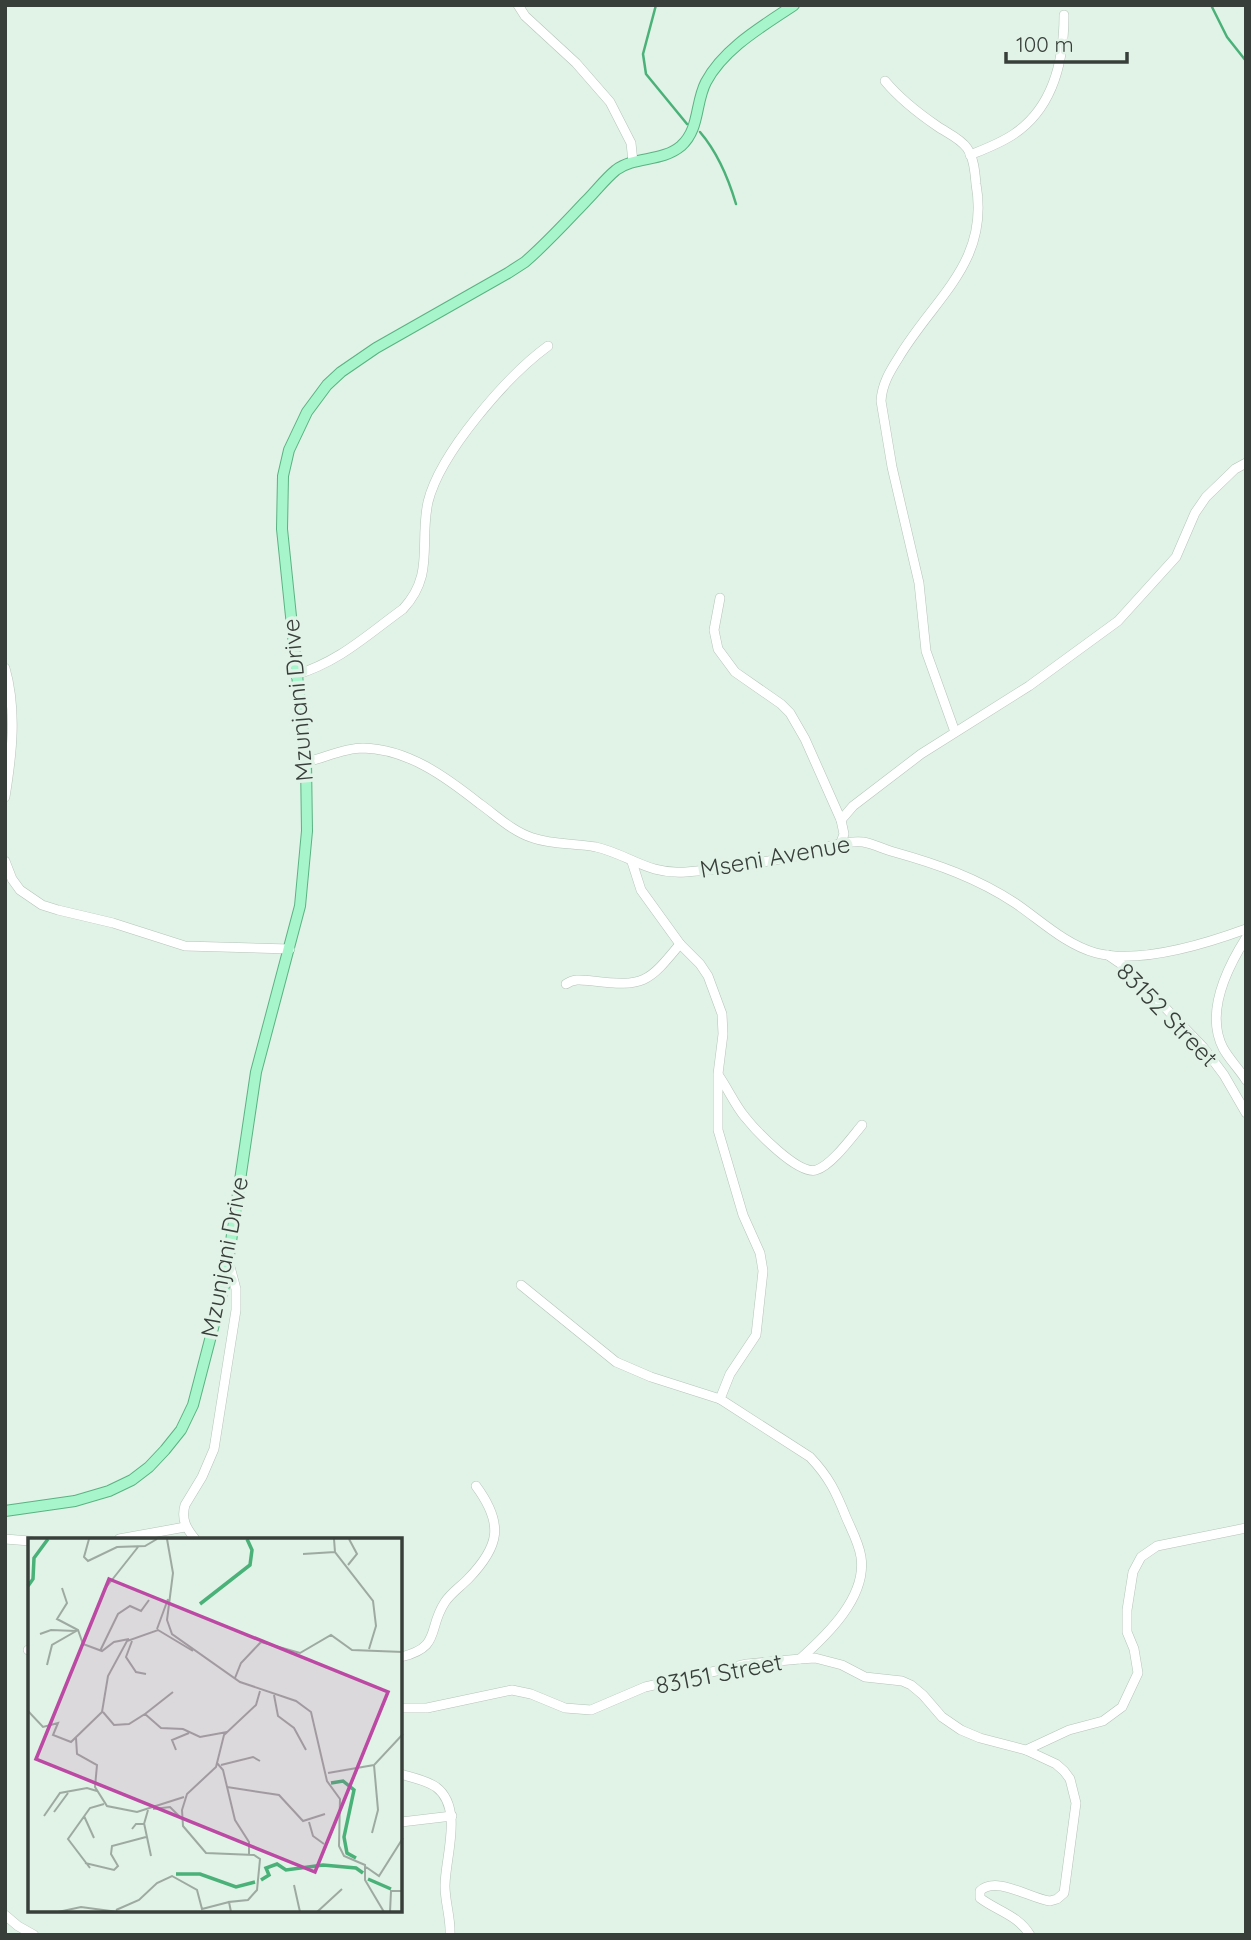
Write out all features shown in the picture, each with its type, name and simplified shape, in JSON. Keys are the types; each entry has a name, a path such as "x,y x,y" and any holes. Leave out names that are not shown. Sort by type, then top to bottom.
{"main road":[{"name":"Mzunjani Drive","path":"5,1511 75,1501 109,1491 140,1474 181,1430 193,1405 229,1261 256,1072 290,949 303,881 307,831 306,762 282,529 283,476 289,450 307,412 327,385 355,361 525,262 549,242 611,175 633,162 661,156 680,146 694,127 701,95 713,71 727,55 758,29 794,5"}],"street":[{"path":"517,5 525,16 576,63 610,102 631,143 633,162"},
{"path":"970,155 1015,134 1045,102 1061,61 1064,15"},
{"path":"885,81 921,115 961,142 970,155 978,195 979,220 969,256 961,273 897,359 882,390 881,401 891,467 919,583 926,651 955,732"},
{"path":"295,675 320,668 333,660 403,609 411,600 423,576 426,515 440,472 464,435 513,375 548,346"},
{"path":"841,820 865,796 955,732 1029,687 1118,621 1176,557 1195,513 1206,497 1235,469 1246,463"},
{"path":"720,598 714,630 718,649 735,672 790,713 805,739 841,820 844,834 840,845"},
{"path":"5,668 11,692 13,719 5,797"},
{"name":"Mseni Avenue","path":"306,762 361,748 396,755 425,765 449,779 520,833 535,839 597,848 656,871 684,872 795,856 851,842 864,842 952,870 999,893 1074,943 1096,953 1126,956 1167,950 1203,943 1246,929"},
{"path":"5,861 20,890 36,902 58,910 113,923 185,946 290,949"},
{"path":"632,862 641,890 680,944 700,964 719,1003 723,1022 718,1074 718,1130 743,1215 760,1253 763,1270 756,1335 730,1374 720,1399"},
{"name":"83152 Street","path":"1246,938 1223,982 1217,1009 1217,1025 1224,1050 1246,1080"},
{"path":"566,984 578,979 631,983 645,980 656,972 680,944"},
{"name":"83152 Street","path":"1107,954 1127,968 1203,1047 1224,1075 1246,1113"},
{"path":"718,1074 745,1117 789,1160 802,1169 817,1170 826,1164 862,1125"},
{"path":"194,1538 185,1527 183,1512 214,1449 237,1300 229,1261"},
{"path":"521,1285 616,1362 651,1377 720,1399 810,1457 821,1469 837,1493 861,1554 859,1580 849,1605 824,1637 800,1659"},
{"path":"402,1657 412,1654 427,1644 435,1631 445,1602 483,1563 492,1549 496,1528 488,1502 476,1486"},
{"path":"124,1538 185,1527"},
{"path":"1026,1750 1069,1730 1103,1721 1122,1707 1138,1673 1135,1649 1127,1632 1126,1610 1133,1572 1142,1557 1157,1546 1246,1528"},
{"path":"5,1539 28,1541"},
{"name":"83151 Street","path":"402,1708 427,1709 512,1690 531,1694 556,1706 583,1711 599,1708 645,1687 747,1664 815,1658 842,1665 865,1676 902,1681 923,1695 942,1717 961,1731 1026,1750 1056,1764 1070,1779 1076,1803 1066,1888 1061,1897 1050,1901 998,1886 985,1887 980,1894 983,1901 1018,1920 1030,1935"},
{"path":"402,1774 438,1788 449,1802 452,1816 445,1888 451,1917 450,1935"},
{"path":"402,1822 452,1816"},
{"path":"5,1915 34,1935"}],"waterway":[{"path":"656,5 643,54 646,74 687,124"},
{"path":"1211,5 1227,37 1246,61"},
{"path":"700,132 722,166 736,204"}]}
